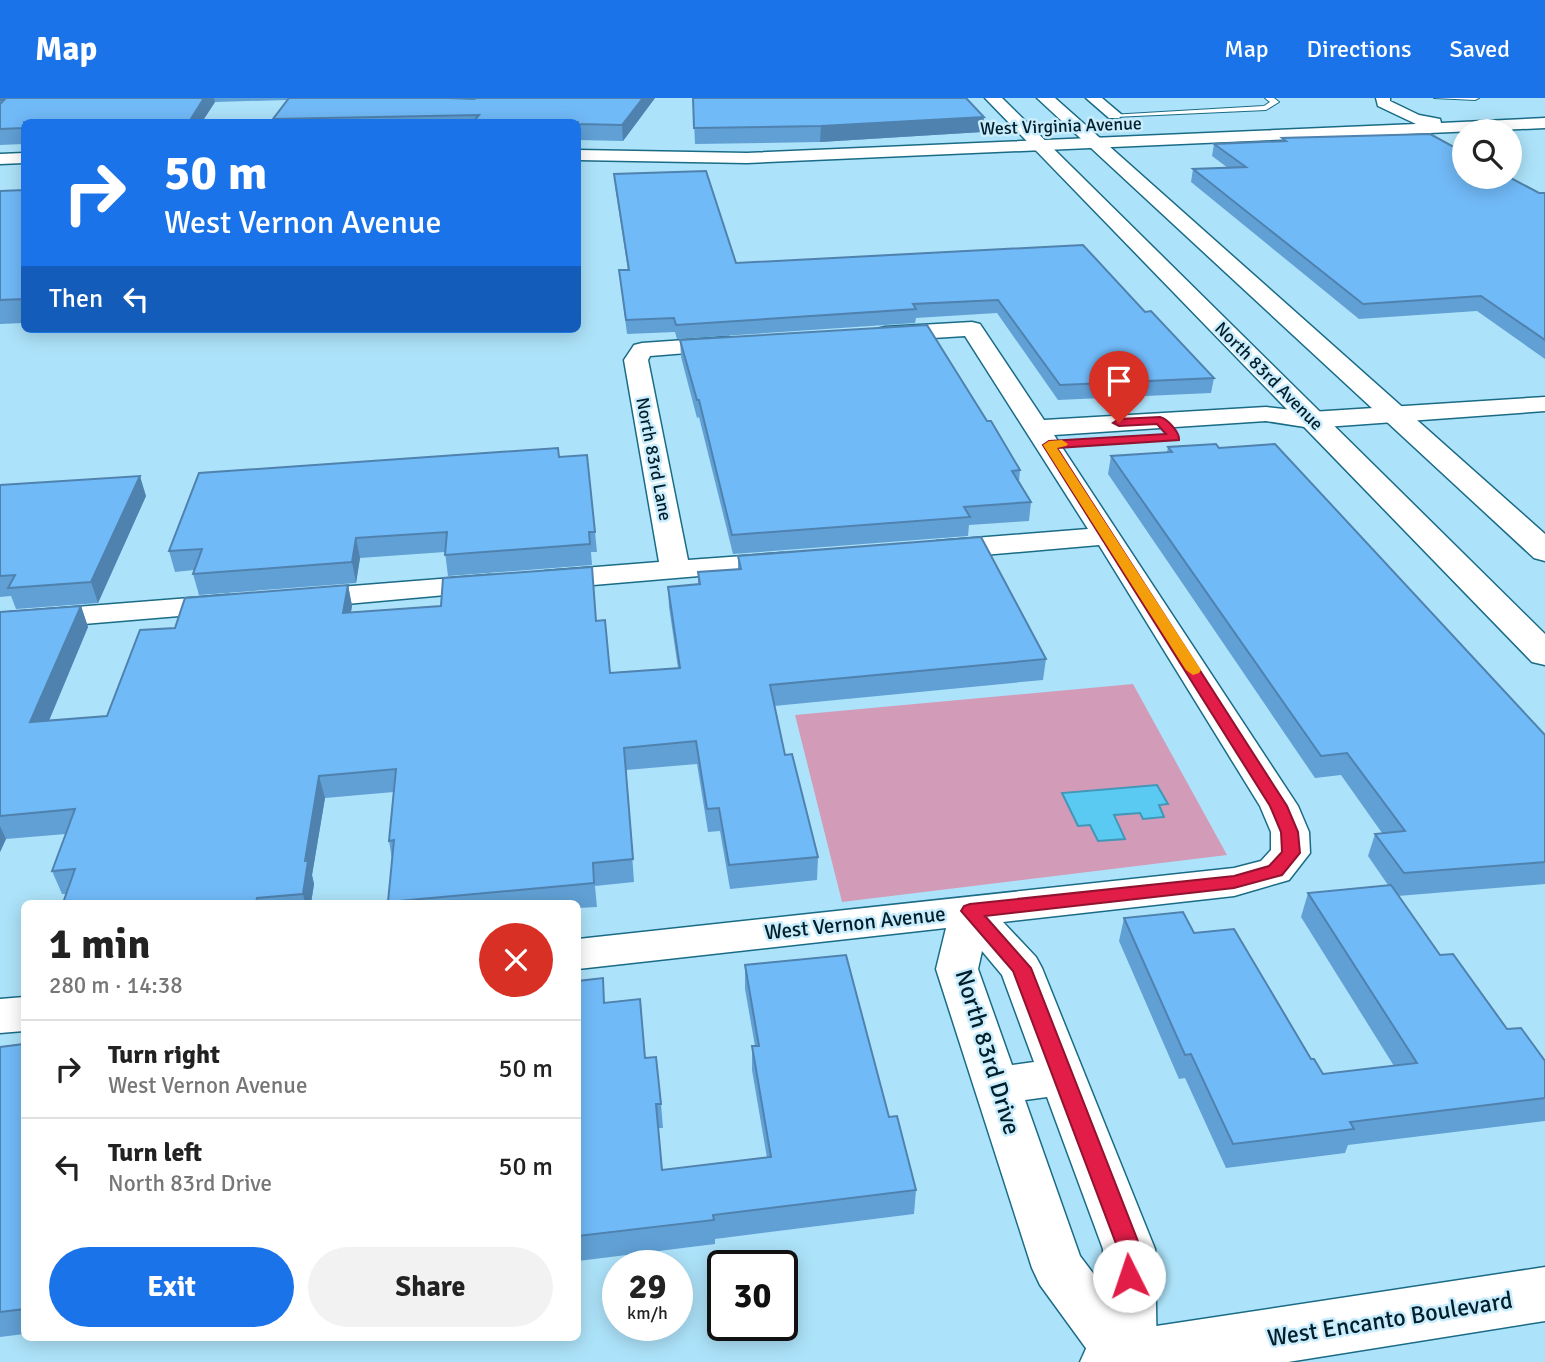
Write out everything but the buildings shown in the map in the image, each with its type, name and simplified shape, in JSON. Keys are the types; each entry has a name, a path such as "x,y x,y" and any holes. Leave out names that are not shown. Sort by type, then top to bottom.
{"main road":[{"name":"North 83rd Avenue","path":"993,98 1545,654"},
{"path":"1045,98 1545,551"},
{"name":"West Encanto Boulevard","path":"1122,1361 1545,1294"}],"street":[{"path":"1093,98 1114,115"},
{"path":"1383,98 1383,103 1415,119 1439,124 1441,118 1395,98"},
{"name":"West Virginia Avenue","path":"581,155 747,158 1096,144 1439,124 1545,123"},
{"path":"0,159 21,158"},
{"path":"862,336 972,329 1108,537 914,551"},
{"name":"North 83rd Lane","path":"675,570 636,360 642,350 745,343"},
{"path":"1043,436 1167,429 1286,431 1311,420 1545,404"},
{"name":"West Vernon Avenue","path":"581,954 1234,882 1275,871 1291,853 1290,832 1279,806 1108,537"},
{"path":"0,622 811,559"},
{"path":"970,911 1021,968 1129,1249 1122,1361"},
{"name":"North 83rd Drive","path":"970,911 957,969 1058,1268 1122,1361"},
{"path":"0,1016 21,1014"},
{"path":"998,1086 1064,1076"}],"lane":[{"path":"1114,115 1266,107 1275,102 1269,98"},
{"path":"1438,98 1475,98"}],"shaded area":[{"path":"1133,684 1227,855 842,902 795,715"}],"water":[{"path":"1157,785 1168,804 1159,805 1164,817 1143,819 1140,813 1114,815 1125,839 1098,841 1090,825 1078,826 1062,793"}],"slow traffic":[{"path":"1062,444 1049,445 1193,670"}],"route":[{"path":"1119,423 1160,420 1174,437 1049,445 1279,806 1290,832 1291,853 1275,871 1234,882 970,911 1021,968 1129,1249 1129,1276"}]}
